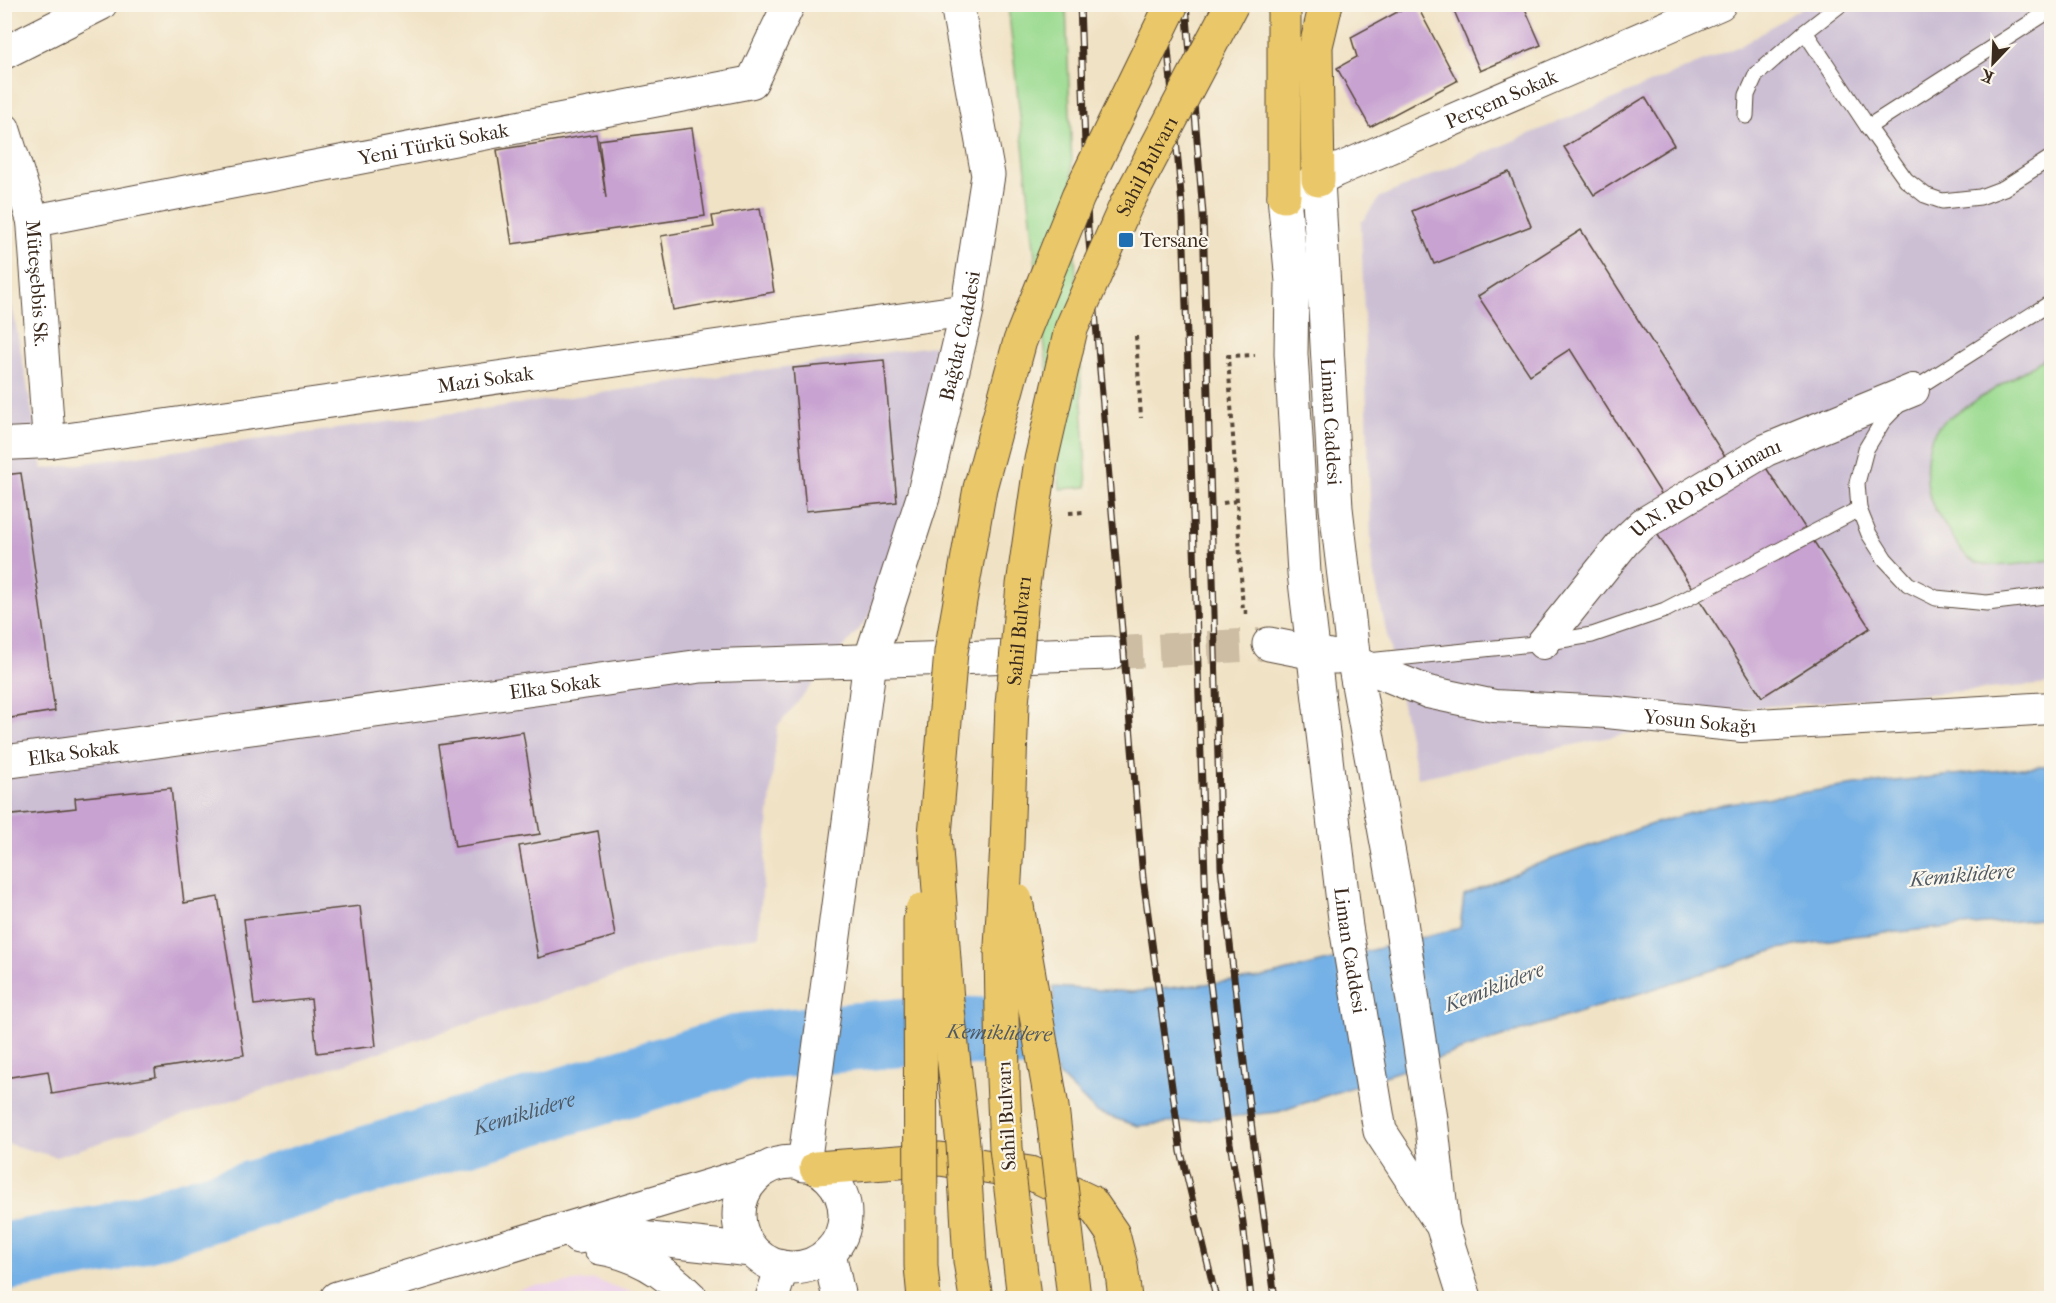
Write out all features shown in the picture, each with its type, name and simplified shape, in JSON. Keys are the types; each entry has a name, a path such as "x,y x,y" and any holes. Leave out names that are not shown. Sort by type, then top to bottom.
{"highway":[{"path":"924,1299 921,1266 920,921 935,835 953,640 980,488 1020,341 1078,197 1172,4"},
{"name":"Sahil Bulvarı","path":"1024,1299 1006,1148 1001,946 1012,704 1023,585 1041,460 1071,329 1126,205 1232,4"},
{"path":"1284,4 1284,196"},
{"path":"1318,180 1316,46 1326,4"},
{"path":"935,835 947,1001 963,1144 970,1261 976,1299"},
{"path":"1007,844 1052,1107 1074,1299"},
{"path":"810,1167 940,1159 1030,1173 1091,1202 1113,1234 1121,1265 1125,1299"}],"street":[{"path":"4,53 101,4"},
{"name":"Yeni Türkü Sokak","path":"33,221 752,82 789,4"},
{"name":"Bağdat Caddesi","path":"810,1167 812,1118 870,661 923,497 967,310 988,175 957,4"},
{"name":"Perçem Sokak","path":"1284,196 1662,16 1720,4"},
{"name":"Müteşebbis Sk.","path":"4,129 33,221 48,442"},
{"name":"Liman Caddesi","path":"1318,180 1336,508 1354,662 1399,909 1431,1119 1443,1228 1465,1299"},
{"name":"Liman Caddesi","path":"1284,196 1292,282 1291,354 1304,573 1346,927 1380,1131 1443,1228"},
{"name":"Mazi Sokak","path":"4,444 48,442 967,310"},
{"name":"U.N. RO-RO Limanı","path":"1543,643 1624,542 1643,524 1766,450 1913,390"},
{"path":"1269,644 1354,662"},
{"name":"Elka Sokak","path":"4,762 701,666 1110,652"},
{"name":"Yosun Sokağı","path":"1354,662 1428,692 1494,706 1607,712 1742,726 2052,708"},
{"path":"337,1299 762,1170 775,1164 789,1162 810,1167 830,1178 840,1191 844,1208 844,1224 839,1240 829,1253 815,1263 799,1268 782,1267 765,1261 752,1250 742,1234 738,1217 740,1199 749,1183 762,1170"},
{"path":"488,1253 590,1234 752,1250"},
{"path":"488,1253 569,1244 607,1249 657,1269 672,1279 691,1299"},
{"path":"829,1253 839,1299"},
{"path":"772,1299 782,1267"}],"lane":[{"path":"1746,116 1747,95 1756,75 1841,4"},
{"path":"1869,127 2052,9"},
{"path":"1805,32 1906,180 1925,195 1942,201 1980,197 2004,188 2052,158"},
{"name":"U.N. RO-RO Limanı","path":"2052,302 1913,390 1883,421 1866,449 1857,483 1859,509 1869,534 1885,559 1908,584 1936,598 1987,603 2052,595"},
{"path":"1354,662 1543,643 1592,635 1665,610 1859,509"}],"path":[{"path":"1136,336 1141,418"},
{"path":"1254,613 1243,612 1228,356 1291,354"},
{"path":"1223,503 1237,501"}],"shaded area":[{"path":"1806,5 2051,5 2051,684 1747,708 1418,778 1372,566 1361,223 1380,197 1744,44"},
{"path":"4,263 43,469 945,344 911,497 868,618 777,727 758,936 717,943 56,1157 5,1143"},
{"path":"595,1280 649,1298 487,1298 530,1286"}],"green space":[{"path":"1008,5 1066,5 1078,332 1087,487 1060,489"},
{"path":"2051,354 2051,560 2010,565 1978,563 1962,551 1932,503 1928,490 1927,471 1930,442 1938,427 1946,420"}],"water":[{"path":"2051,765 2051,918 1854,936 1779,949 1477,1045 1278,1112 1138,1126 1096,1112 1057,1073 1053,987 1132,992 1260,978 1460,928 1464,896 1529,867 1652,824 1723,804 1856,785"}],"building":[{"path":"1412,4 1416,4 1457,81 1370,127 1337,68 1357,57 1351,37"},
{"path":"1457,4 1523,4 1541,45 1480,71 1452,6"},
{"path":"1645,97 1674,145 1594,195 1564,147"},
{"path":"692,128 705,216 512,244 497,150 596,134 606,198 599,140"},
{"path":"1509,172 1531,226 1434,264 1412,211"},
{"path":"760,208 774,292 673,310 661,236 714,227 712,216"},
{"path":"1581,230 1727,460 1665,500 1570,349 1530,375 1478,296"},
{"path":"884,360 897,502 806,511 793,368"},
{"path":"1761,460 1870,628 1762,697 1654,529"},
{"path":"21,473 55,711 4,719 4,475"},
{"path":"523,732 540,834 455,847 439,745"},
{"path":"171,788 184,903 218,897 244,1055 155,1069 156,1077 52,1094 48,1071 4,1078 4,816 76,808 75,798"},
{"path":"598,831 615,936 538,958 519,846"},
{"path":"360,906 376,1046 317,1053 311,999 254,1005 244,919"}],"waterway":[{"name":"Kemiklidere","path":"4,1257 106,1239 745,1047 929,1030 1069,1035 1112,1058"}],"tunnel":[{"path":"1110,653 1269,644"}],"railway":[{"path":"1080,4 1088,229 1143,878 1181,1152 1216,1298"},
{"path":"1164,4 1183,217 1208,966 1230,1143 1243,1222 1251,1298"},
{"path":"1186,4 1203,214 1221,868 1253,1138 1275,1298"}],"place":[{"name":"Tersane","path":"1126,240"}]}
